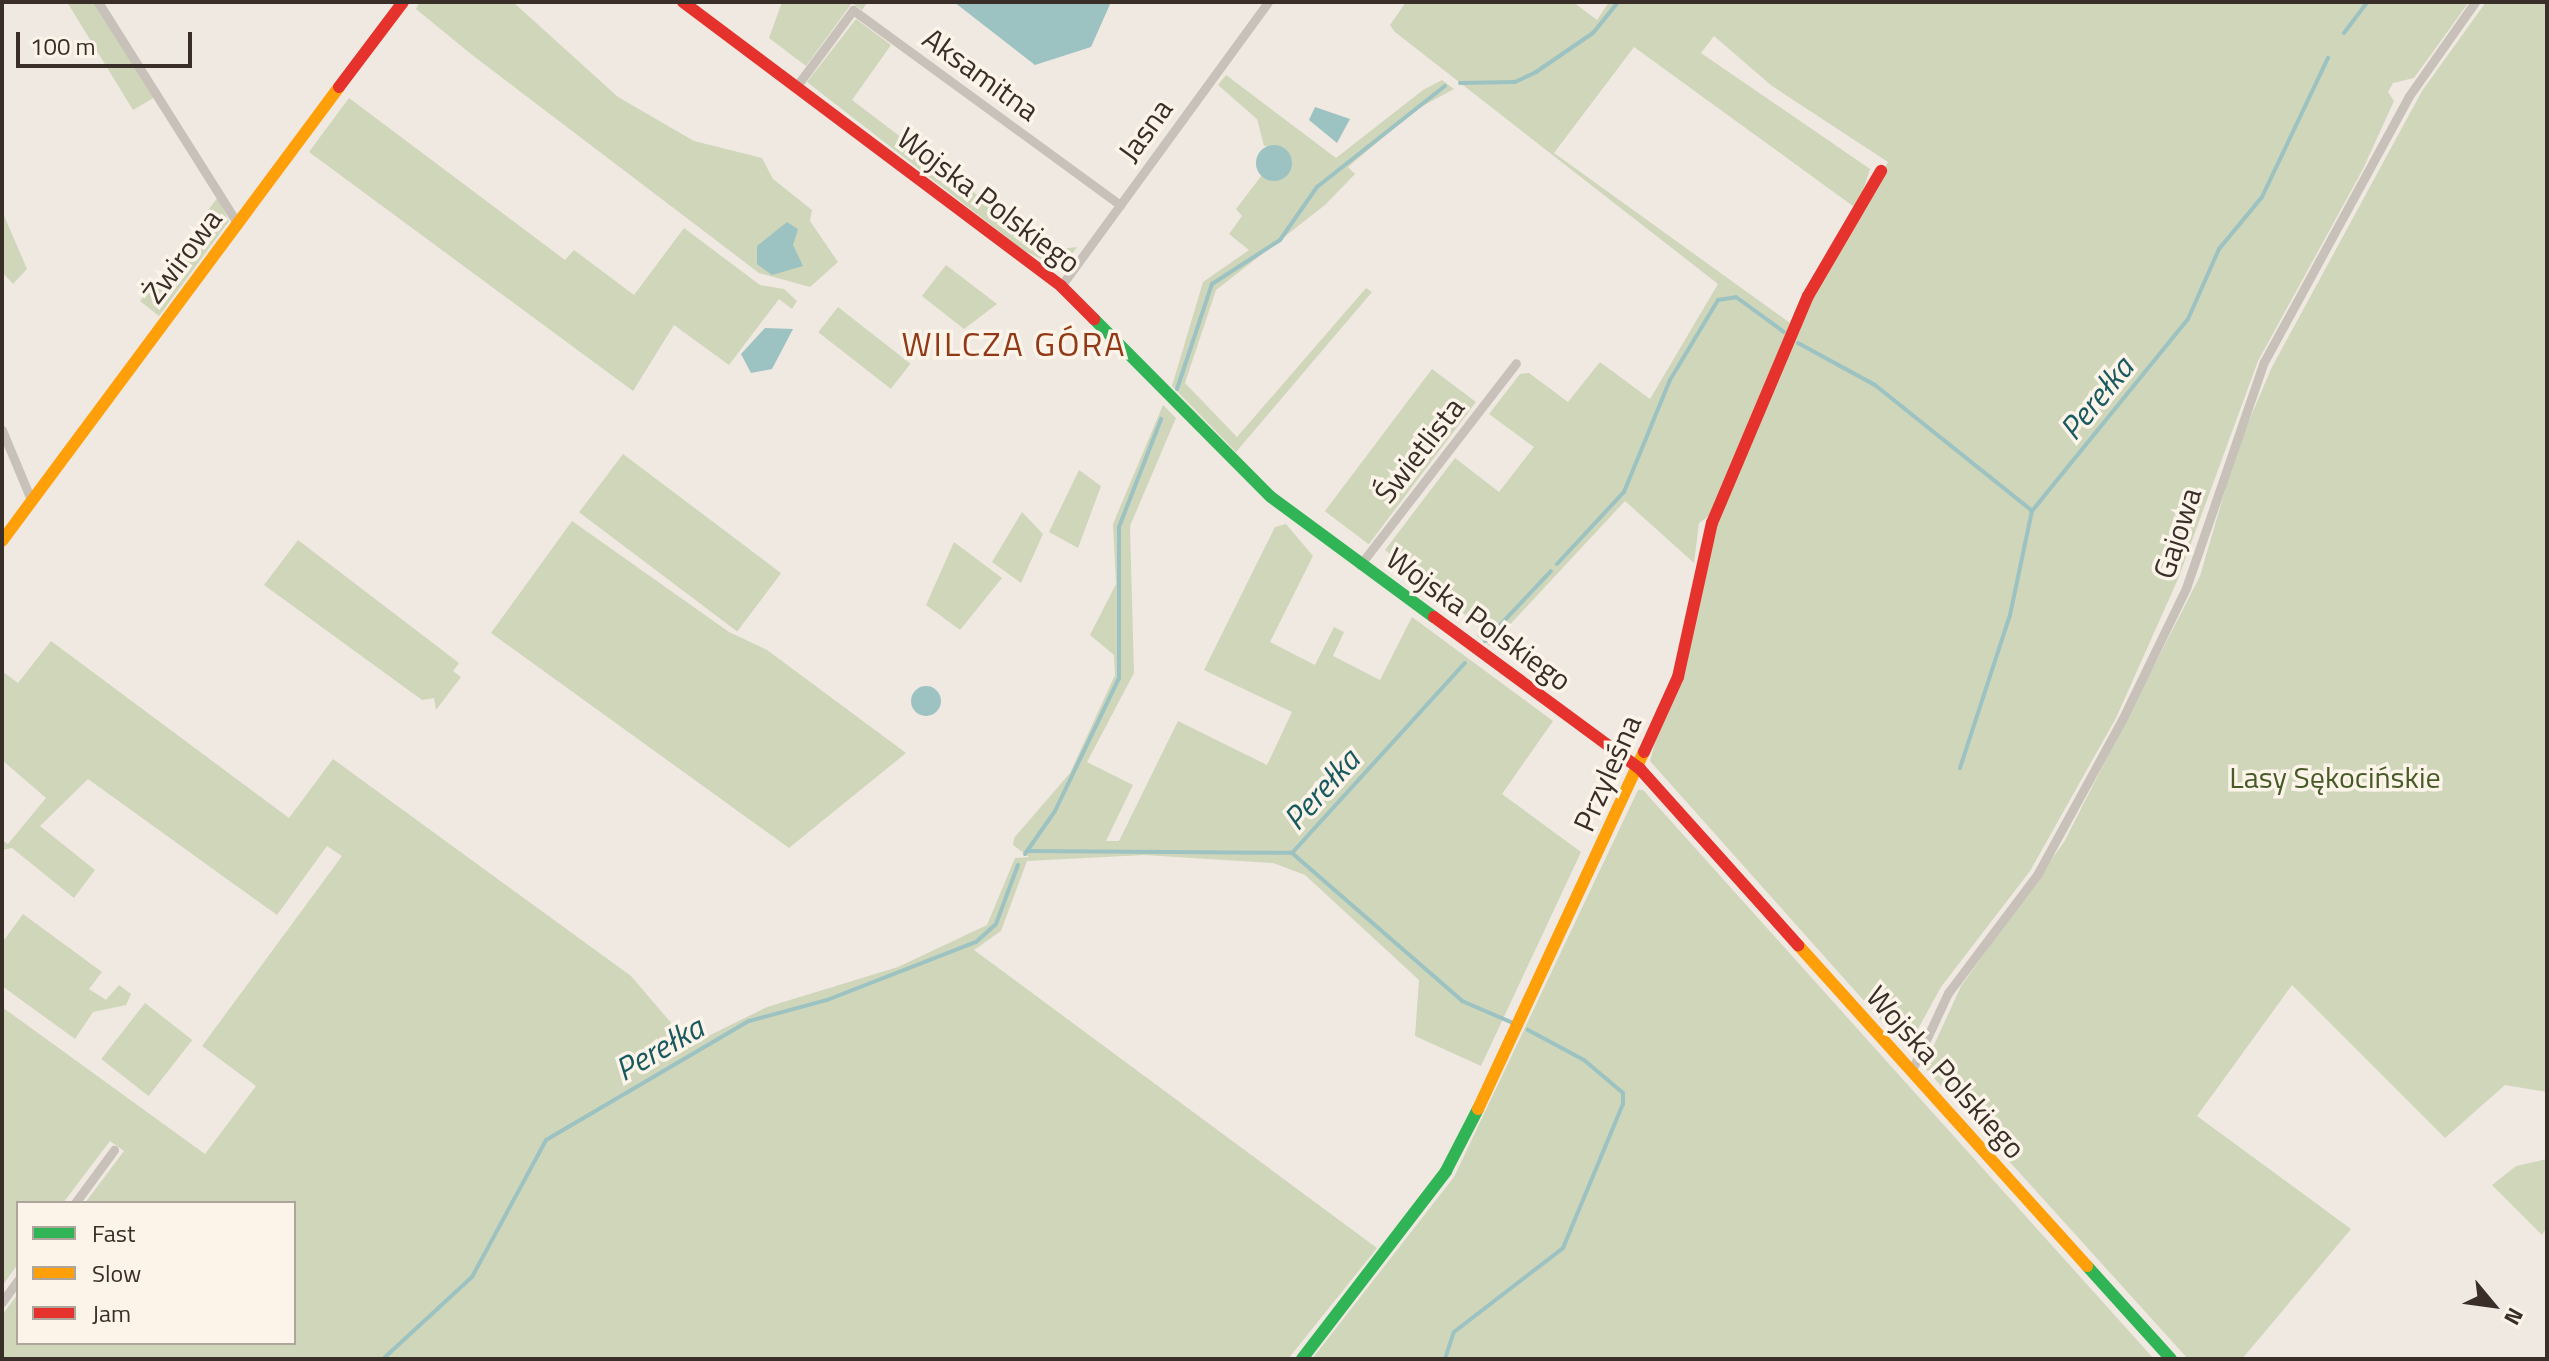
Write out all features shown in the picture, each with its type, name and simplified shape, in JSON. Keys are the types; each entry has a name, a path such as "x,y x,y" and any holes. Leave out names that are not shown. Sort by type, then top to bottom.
{"street":[{"path":"98,2 238,224"},
{"name":"Żwirowa","path":"2,541 403,2"},
{"name":"Wojska Polskiego","path":"683,2 1061,286 1117,334 1234,466 1360,565 1640,769 2171,1359"},
{"name":"Jasna","path":"1061,286 1268,2"},
{"name":"Gajowa","path":"1911,1072 1948,993 2037,875 2122,720 2183,596 2264,362 2409,96 2475,2"},
{"name":"Aksamitna","path":"796,87 853,10 1120,205"},
{"name":"Przyleśna","path":"1302,1359 1458,1150 1640,769 1681,667 1709,530 1808,296 1881,171"},
{"name":"Świetlista","path":"1360,565 1516,363"},
{"path":"2,430 32,502"},
{"path":"76,1201 114,1150"},
{"path":"2,1302 16,1283"}],"green space":[{"path":"67,2 94,2 155,97 133,110"},
{"path":"420,2 513,2 618,97 694,141 762,158 773,179 812,210 810,221 838,262 810,287 759,273 471,54 416,9"},
{"path":"782,2 868,2 862,10 852,3 806,66 769,38"},
{"path":"1406,2 1573,2 1597,20 1609,2 2469,2 2414,78 2393,83 2388,92 2394,101 2363,169 2258,361 2178,579 2116,718 2030,871 1941,987 1907,1049 1650,761 1712,533 1810,298 1888,162 1772,86 1714,36 1701,53 1870,169 1857,209 1634,47 1554,153 1790,323 1713,513 1699,523 1694,563 1625,501 1490,646 1477,636 1478,625 1385,550 1455,458 1499,492 1534,447 1489,414 1520,374 1529,373 1568,402 1600,362 1650,399 1718,284 1395,32 1390,25"},
{"name":"Lasy Sękocińskie","path":"2486,2 2547,2 2547,1092 2505,1085 2445,1138 2292,985 2197,1116 2351,1229 2242,1359 2188,1359 1924,1067 1961,986 2064,842 2200,576 2238,446 2272,367 2422,91"},
{"path":"856,19 891,45 852,100 1050,250 1077,247 1061,269 1023,250 807,82"},
{"path":"1226,75 1336,158 1423,90 1442,80 1454,89 1417,109 1348,167 1355,174 1325,205 1216,290 1185,383 1237,437 1366,288 1372,292 1236,452 1172,386 1203,282 1249,250 1229,234 1242,216 1236,209 1262,175 1274,181 1274,146 1264,146 1257,119 1218,85"},
{"path":"349,98 565,260 574,250 634,295 684,228 760,285 784,289 797,301 792,309 779,299 729,365 674,325 633,391 309,152"},
{"path":"218,197 229,221 159,316 140,301"},
{"path":"2,211 27,269 13,284 2,272"},
{"path":"946,265 997,304 964,329 922,296"},
{"path":"838,307 910,364 891,389 818,332"},
{"path":"1432,369 1476,402 1369,544 1325,511"},
{"path":"1163,405 1176,418 1130,526 1134,673 1087,762 1133,785 1106,841 1119,841 1178,721 1267,765 1292,712 1204,670 1275,527 1286,524 1313,556 1270,642 1315,665 1334,627 1344,632 1333,656 1380,680 1412,617 1553,721 1502,794 1581,852 1481,1066 1415,1036 1419,980 1305,875 1273,863 1144,855 1027,861 1001,931 974,950 1377,1248 1288,1359 2,1359 2,1315 16,1297 16,1345 296,1345 296,1201 86,1201 124,1151 110,1141 65,1201 16,1201 16,1267 2,1286 2,1007 205,1154 256,1086 202,1046 342,856 327,846 277,915 88,779 40,826 95,870 74,898 12,848 2,850 2,840 8,844 46,798 2,760 2,671 18,683 51,641 289,818 333,759 631,976 690,1045 767,1007 898,967 987,925 1015,858 1029,857 1013,845 1014,838 1070,773 1115,675 1114,655 1090,635 1116,584 1113,524"},
{"path":"623,454 781,573 737,631 579,512"},
{"path":"1079,470 1101,486 1078,548 1049,532"},
{"path":"1022,512 1043,534 1021,583 992,562"},
{"path":"572,521 729,632 767,650 906,753 789,848 491,633"},
{"path":"298,540 459,663 453,671 461,677 436,710 434,698 422,700 264,585"},
{"path":"954,542 1002,578 960,630 926,605"},
{"path":"1638,790 1643,790 2154,1359 1312,1359 1454,1177"},
{"path":"23,914 102,972 89,989 106,1000 119,985 131,994 126,1005 93,1012 75,1039 2,986 2,943"},
{"path":"145,1003 192,1040 149,1096 101,1059"},
{"path":"2547,1159 2547,1227 2542,1235 2492,1185 2516,1166"}],"water":[{"path":"954,2 1111,2 1091,47 1035,65"},
{"path":"1315,107 1350,119 1337,143 1309,120"},
{"path":"1274,145 1287,150 1292,163 1287,176 1274,181 1261,176 1256,163 1261,150"},
{"path":"787,222 798,229 793,245 803,266 772,275 757,264 757,246"},
{"path":"765,328 793,329 772,369 751,373 741,354"},
{"path":"926,686 932,687 940,695 940,707 932,715 926,716 920,715 912,707 911,701 912,695 920,687"}],"waterway":[{"path":"1460,83 1515,82 1536,72 1593,33 1618,2"},
{"name":"Perełka","path":"2344,33 2367,2"},
{"name":"Perełka","path":"1798,343 1875,385 2032,511 2188,319 2219,249 2262,197 2328,58"},
{"path":"1177,389 1212,284 1280,240 1317,187 1445,86"},
{"name":"Perełka","path":"1557,564 1624,492 1670,380 1718,300 1736,297 1784,332"},
{"path":"1025,854 1055,811 1119,678 1119,527 1161,419"},
{"path":"1960,768 2010,615 2032,511"},
{"name":"Perełka","path":"1485,641 1551,571"},
{"name":"Perełka","path":"1027,851 1292,853 1465,663"},
{"path":"1292,853 1462,1001 1513,1023"},
{"name":"Perełka","path":"383,1359 472,1277 546,1140 749,1021 827,1000 976,942 996,924 1018,865"},
{"path":"1445,1359 1454,1332 1563,1248 1623,1104 1623,1093 1584,1060 1528,1030"}],"traffic: fast":[{"path":"1094,319 1271,497 1434,617"},
{"path":"1302,1359 1446,1171 1478,1109"},
{"path":"2087,1266 2171,1359"}],"traffic: slow":[{"path":"2,541 339,87"},
{"path":"1478,1109 1644,752"},
{"path":"1798,945 2087,1266"}],"traffic: jam":[{"path":"339,87 403,2"},
{"path":"683,2 1061,286 1094,319"},
{"path":"1644,752 1678,677 1712,523 1808,296 1881,171"},
{"path":"1434,617 1640,769 1798,945"}],"district":[{"name":"WILCZA GÓRA","path":"1014,344"}]}
